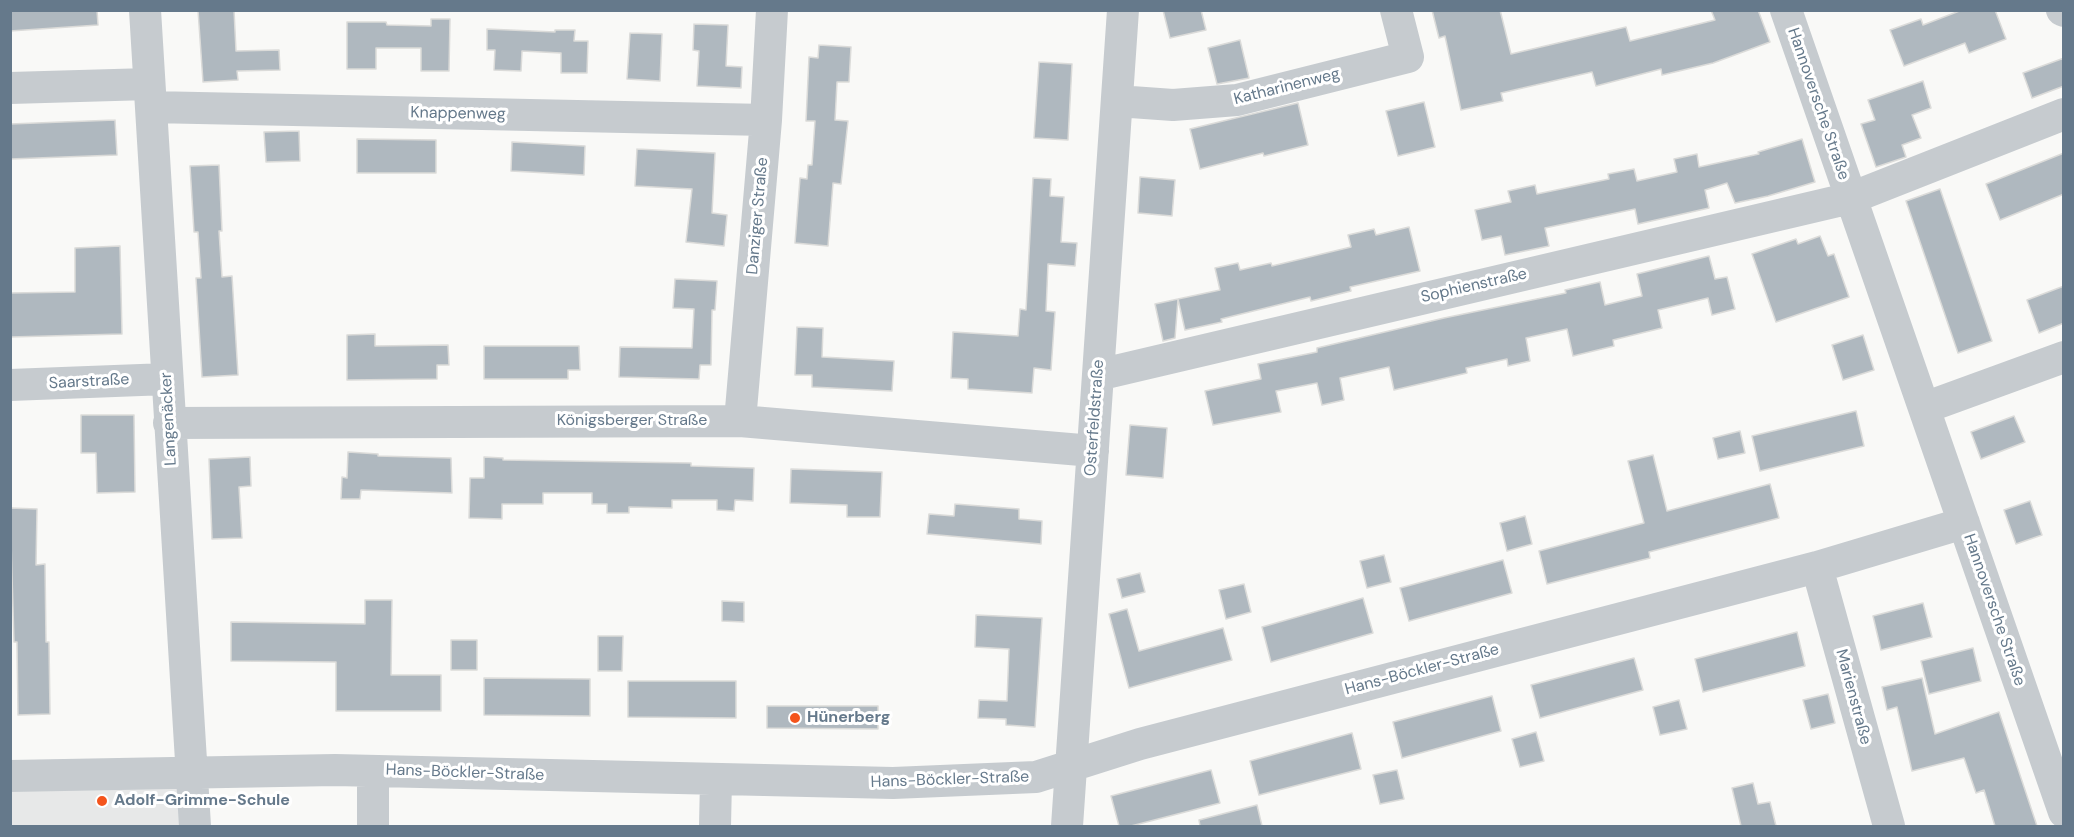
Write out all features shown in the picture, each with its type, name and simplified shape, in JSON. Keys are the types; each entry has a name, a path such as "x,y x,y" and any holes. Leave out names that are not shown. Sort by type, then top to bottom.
{"street":[{"name":"Langenäcker","path":"145,10 195,826"},
{"name":"Danziger Straße","path":"740,421 766,120 772,10"},
{"name":"Osterfeldstraße","path":"1066,826 1123,10"},
{"name":"Katharinenweg","path":"1117,101 1173,105 1237,100 1408,57 1396,10"},
{"name":"Hannoversche Straße","path":"1786,10 2064,812"},
{"name":"Knappenweg","path":"10,88 150,96 766,120"},
{"name":"Hannoversche Straße","path":"1851,198 2064,114"},
{"name":"Sophienstraße","path":"1098,375 1851,198"},
{"path":"1924,408 2064,357"},
{"name":"Saarstraße","path":"10,385 167,379"},
{"name":"Königsberger Straße","path":"169,423 740,421 1093,452"},
{"name":"Hans-Böckler-Straße","path":"10,776 373,771 905,783 1036,777 1140,744 1817,567 1964,523"},
{"name":"Marienstraße","path":"1817,567 1888,826"},
{"path":"373,771 373,826"},
{"path":"715,826 716,780"}],"shaded area":[{"name":"Adolf-Grimme-Schule","path":"191,773 195,826 11,826 10,776"}],"building":[{"path":"10,10 97,10 98,25 10,31"},
{"path":"198,10 234,10 236,51 279,50 280,70 237,71 238,80 203,82"},
{"path":"1163,10 1201,10 1206,30 1170,38"},
{"path":"1432,10 1500,10 1511,54 1626,27 1630,41 1715,20 1711,10 1758,10 1770,42 1713,63 1662,75 1661,69 1596,86 1592,72 1501,93 1503,101 1461,110 1445,36 1439,38"},
{"path":"1962,10 1995,10 2006,39 1969,53 1965,43 1904,66 1890,30 1921,19 1923,25"},
{"path":"431,19 450,19 449,71 421,71 421,48 376,48 376,69 347,69 347,22 386,22 387,25 431,26"},
{"path":"694,24 728,25 726,66 742,67 741,88 697,86 699,51 693,50"},
{"path":"487,29 555,32 555,30 575,30 574,41 588,41 587,73 561,73 561,53 522,51 521,71 494,70 495,50 487,50"},
{"path":"630,33 662,34 660,81 627,79"},
{"path":"1240,40 1249,78 1217,84 1208,48"},
{"path":"819,45 851,47 849,82 837,82 835,120 848,121 841,184 833,183 828,246 795,243 800,178 807,179 808,165 812,165 815,121 806,121 809,57 818,58"},
{"path":"2064,58 2064,86 2032,98 2023,73"},
{"path":"1039,62 1072,64 1068,140 1034,138"},
{"path":"1923,81 1931,108 1912,115 1921,138 1902,145 1906,157 1876,167 1861,124 1875,120 1868,100"},
{"path":"1424,102 1435,147 1398,156 1386,111"},
{"path":"1298,103 1308,145 1264,156 1263,153 1200,169 1190,129"},
{"path":"115,120 117,155 10,159 10,124"},
{"path":"299,131 300,161 266,162 264,132"},
{"path":"357,139 436,140 436,173 357,173"},
{"path":"1802,139 1815,182 1735,203 1727,183 1705,190 1709,208 1638,224 1635,209 1545,228 1549,246 1505,255 1501,236 1482,240 1475,210 1511,202 1508,191 1535,185 1537,194 1609,179 1608,174 1634,169 1637,181 1677,172 1674,159 1697,154 1699,167 1759,154 1758,152"},
{"path":"512,142 585,146 584,175 511,171"},
{"path":"637,149 715,153 712,213 727,215 724,246 686,242 692,189 635,186"},
{"path":"2064,153 2064,194 2000,220 1986,184"},
{"path":"219,165 222,277 232,276 238,375 202,377 196,278 201,278 198,232 194,232 190,166"},
{"path":"1140,177 1175,180 1172,216 1138,213"},
{"path":"1033,178 1051,179 1050,196 1064,197 1061,242 1077,243 1075,266 1048,264 1046,311 1055,312 1051,370 1034,368 1032,393 968,389 968,379 951,378 953,332 1018,336 1020,309 1026,310"},
{"path":"1940,189 1992,341 1958,353 1906,201"},
{"path":"1409,227 1420,271 1350,287 1351,291 1311,301 1310,297 1185,330 1178,299 1220,290 1215,268 1238,263 1240,270 1271,263 1272,266 1351,247 1348,235 1374,229 1376,235"},
{"path":"1820,236 1828,256 1834,254 1849,297 1776,322 1752,254 1796,239 1798,244"},
{"path":"120,246 122,334 10,337 10,293 75,292 75,248"},
{"path":"1709,256 1715,279 1727,277 1735,309 1712,315 1708,298 1658,310 1662,328 1613,340 1614,346 1573,356 1567,329 1526,338 1530,361 1508,366 1507,359 1466,368 1467,373 1394,390 1389,367 1340,378 1344,400 1322,405 1317,383 1276,391 1281,412 1213,425 1205,391 1261,379 1258,364 1317,352 1317,348 1444,318 1566,293 1565,290 1600,282 1605,305 1642,296 1637,274"},
{"path":"675,279 717,281 715,310 712,310 711,365 700,365 699,379 619,377 620,347 692,348 694,309 673,308"},
{"path":"2064,286 2064,323 2039,333 2027,300"},
{"path":"1178,299 1175,338 1163,341 1155,304"},
{"path":"797,327 823,328 822,357 894,361 892,391 812,387 812,375 795,375"},
{"path":"375,334 375,346 448,345 449,365 437,365 437,379 347,380 347,335"},
{"path":"1863,335 1874,370 1843,380 1832,345"},
{"path":"484,346 579,346 580,370 568,370 568,379 484,379"},
{"path":"1856,411 1864,446 1760,471 1752,436"},
{"path":"81,415 134,415 135,492 97,493 96,453 81,453"},
{"path":"2014,416 2025,442 1981,459 1971,432"},
{"path":"1130,425 1167,428 1163,478 1126,475"},
{"path":"1740,431 1745,453 1718,459 1713,438"},
{"path":"348,452 378,454 378,456 451,458 452,493 361,490 360,499 341,499 342,477 347,478"},
{"path":"1653,455 1667,511 1770,484 1779,518 1649,552 1650,558 1547,584 1539,551 1644,523 1628,461"},
{"path":"250,457 251,486 239,487 242,538 212,539 209,459"},
{"path":"484,457 503,458 503,460 691,463 691,466 754,468 753,501 735,500 734,511 717,510 717,500 672,500 672,508 629,507 629,513 607,513 607,504 592,504 592,493 543,493 543,504 502,504 502,519 469,518 470,478 484,478"},
{"path":"791,469 882,472 880,517 847,517 847,505 790,503"},
{"path":"2030,501 2042,535 2016,544 2004,510"},
{"path":"955,504 1019,509 1019,519 1042,521 1041,544 927,534 929,514 954,516"},
{"path":"10,508 37,509 36,565 45,564 50,714 18,715 17,642 14,642"},
{"path":"1525,516 1532,544 1507,551 1500,523"},
{"path":"1384,555 1391,582 1367,588 1360,561"},
{"path":"1503,560 1512,593 1409,621 1400,588"},
{"path":"1140,573 1145,592 1122,598 1117,579"},
{"path":"1244,584 1251,612 1226,619 1219,590"},
{"path":"1363,598 1373,633 1271,662 1262,627"},
{"path":"365,600 392,600 391,675 441,675 441,711 336,711 336,662 231,661 231,622 365,624"},
{"path":"722,601 744,602 744,622 722,621"},
{"path":"1923,603 1932,637 1881,650 1873,616"},
{"path":"1127,609 1139,651 1223,628 1232,660 1129,688 1109,614"},
{"path":"976,615 1042,618 1035,727 1006,725 1006,719 978,718 979,700 1007,701 1009,649 975,647"},
{"path":"1797,632 1805,666 1703,692 1695,659"},
{"path":"598,636 623,636 622,671 598,671"},
{"path":"451,640 477,640 477,670 451,670"},
{"path":"1973,648 1981,681 1929,694 1921,661"},
{"path":"1634,658 1643,690 1540,718 1531,685"},
{"path":"484,678 590,679 590,716 484,715"},
{"path":"1922,678 1935,734 1999,712 2037,826 1995,826 1984,790 1976,793 1964,758 1912,771 1897,707 1887,710 1882,687"},
{"path":"628,681 736,681 736,718 628,717"},
{"path":"1828,694 1835,723 1811,729 1803,700"},
{"path":"1492,696 1501,731 1402,758 1393,722"},
{"path":"1679,700 1687,729 1660,735 1653,707"},
{"path":"767,706 878,706 878,729 767,728"},
{"path":"1536,732 1544,761 1520,767 1512,739"},
{"path":"1352,733 1361,769 1259,795 1250,761"},
{"path":"1211,770 1220,803 1131,826 1119,826 1111,796"},
{"path":"1397,770 1404,799 1380,804 1373,775"},
{"path":"1753,783 1758,804 1770,802 1776,826 1741,826 1732,788"},
{"path":"1257,805 1262,826 1200,826 1199,820"}],"place":[{"name":"Hünerberg","path":"795,718"},
{"name":"Adolf-Grimme-Schule","path":"102,801"}]}
